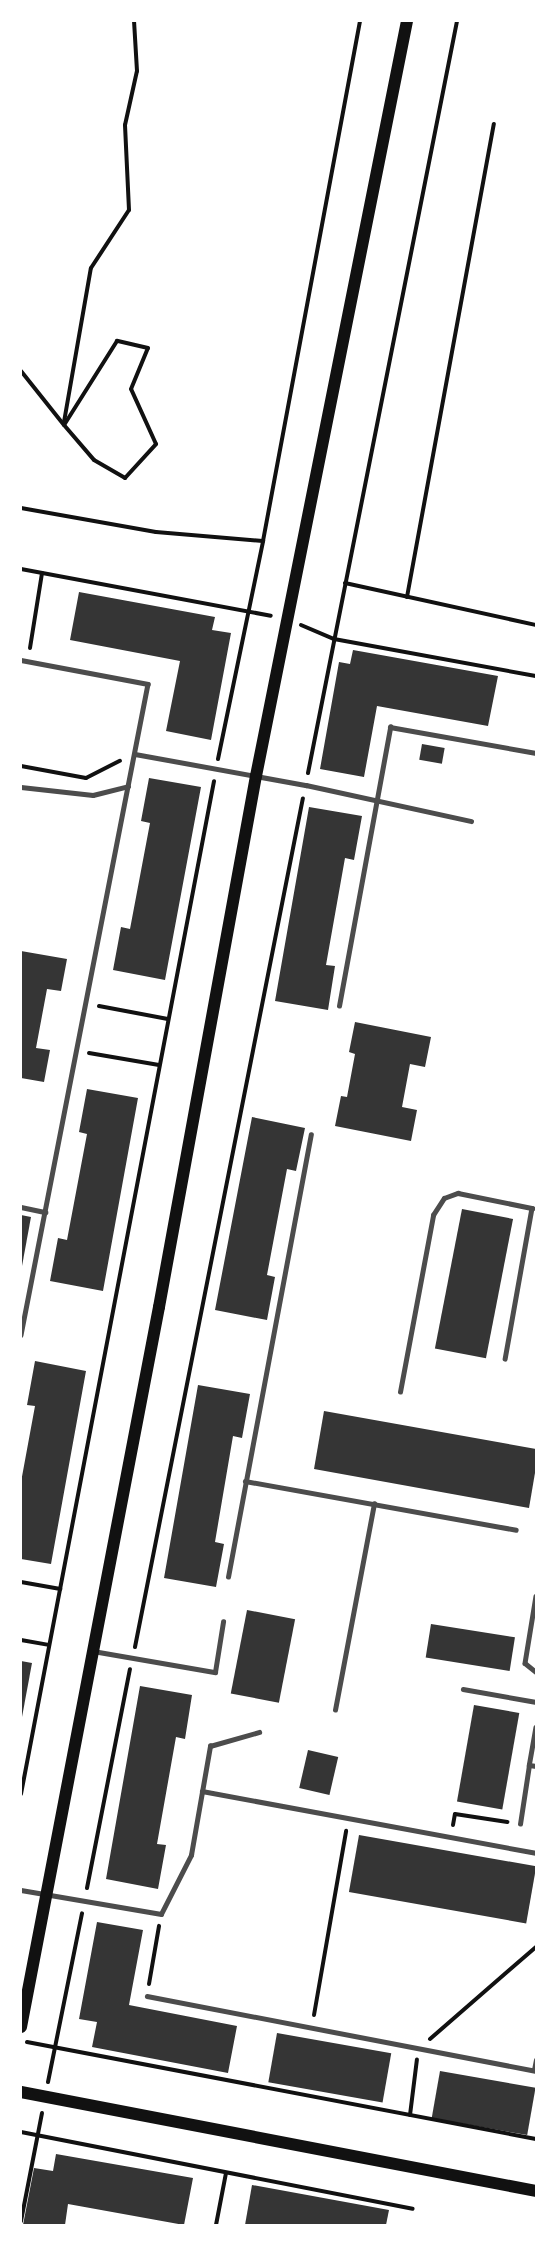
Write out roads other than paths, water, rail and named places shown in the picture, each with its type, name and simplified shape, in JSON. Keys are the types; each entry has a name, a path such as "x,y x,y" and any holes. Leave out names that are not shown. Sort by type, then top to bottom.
{"main road":[{"path":"21,2027 256,776 407,21"},
{"path":"21,2092 536,2191"}],"lane":[{"path":"21,660 148,684 21,1335"},
{"path":"339,1006 390,727 536,753"},
{"path":"135,754 306,785 471,821"},
{"path":"21,787 93,795 128,786"},
{"path":"228,1577 311,1135"},
{"path":"400,1392 433,1215 444,1198 458,1193 534,1207 505,1359"},
{"path":"21,1207 45,1212"},
{"path":"245,1481 516,1530"},
{"path":"335,1710 374,1504"},
{"path":"536,1596 525,1663 536,1672"},
{"path":"93,1651 215,1672 223,1622"},
{"path":"464,1689 536,1702"},
{"path":"520,1824 536,1727"},
{"path":"21,1890 161,1914 190,1855 210,1746 259,1732"},
{"path":"530,1766 536,1766"},
{"path":"202,1791 536,1853"},
{"path":"147,1995 535,2071 536,2060"}]}
